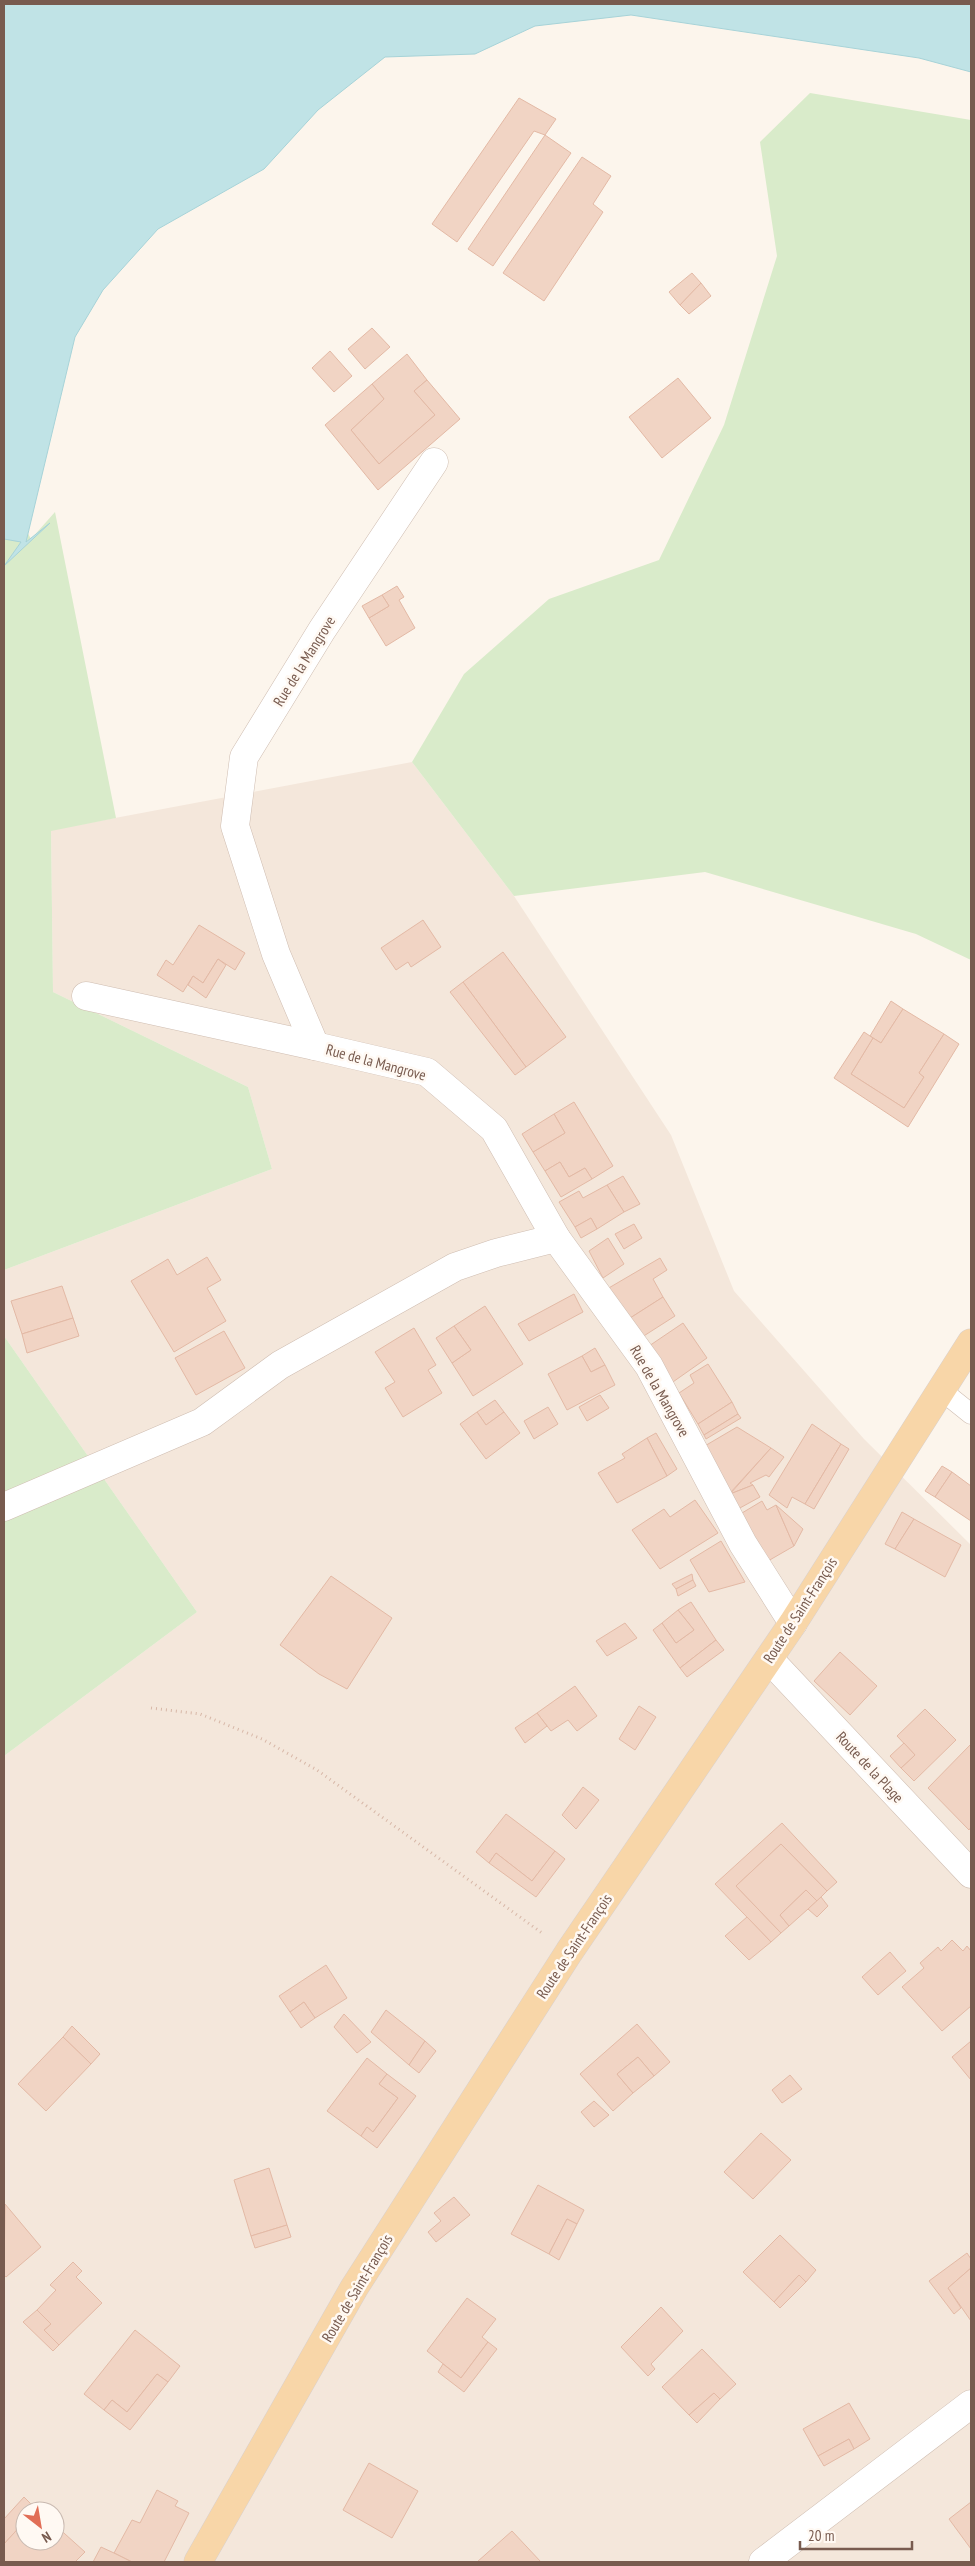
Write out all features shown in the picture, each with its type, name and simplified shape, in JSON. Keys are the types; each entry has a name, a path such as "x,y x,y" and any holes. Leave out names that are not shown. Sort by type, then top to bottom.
{"main road":[{"name":"Route de Saint-François","path":"198,2562 354,2288 569,1952 793,1623 971,1343"}],"street":[{"name":"Rue de la Mangrove","path":"434,462 322,630 244,757 235,826 276,954 315,1046 427,1072 494,1128 556,1238 649,1366 744,1544 793,1623"},
{"path":"86,996 315,1046"},
{"path":"4,1507 202,1422 280,1365 455,1267 496,1252 556,1238"},
{"name":"Route de la Plage","path":"769,1659 971,1874"},
{"path":"762,2562 971,2404"}],"lane":[{"path":"941,1390 971,1414"}],"path":[{"path":"151,1708 200,1714 262,1739 309,1766 569,1952"}],"shaded area":[{"path":"412,762 514,896 671,1135 734,1291 864,1439 971,1545 971,2562 4,2562 4,1756 197,1612 4,1336 4,1270 272,1169 248,1087 53,992 51,830"}],"green space":[{"path":"810,93 971,120 971,960 916,934 705,872 514,896 412,762 464,674 549,599 659,560 724,425 777,256 760,142"},
{"path":"4,490 31,539 55,512 116,818 51,831 53,992 248,1087 272,1169 4,1270"},
{"path":"4,1336 197,1612 4,1756"}],"water":[{"path":"4,4 971,4 971,72 919,58 631,15 535,26 475,54 385,57 318,110 264,169 158,229 103,290 75,337 26,542 50,523 4,566 21,542 4,539"}],"building":[{"path":"519,98 556,119 545,135 534,131 457,242 432,224"},
{"path":"545,135 571,153 493,266 468,249"},
{"path":"582,157 611,176 593,204 603,212 544,301 503,273"},
{"path":"692,273 701,283 680,305 669,292"},
{"path":"701,283 711,296 689,314 680,305"},
{"path":"372,328 390,347 365,369 348,349"},
{"path":"330,351 352,376 334,392 312,368"},
{"path":"407,354 427,380 414,391 435,415 379,464 351,430 384,399 372,384"},
{"path":"678,378 711,418 662,458 629,417"},
{"path":"427,380 460,419 378,490 325,425 372,384 384,399 351,430 379,464 435,415 414,391"},
{"path":"397,586 404,597 399,600 415,628 386,646 369,618 389,606 382,595"},
{"path":"382,595 389,606 369,618 362,606"},
{"path":"423,920 441,947 411,967 408,962 396,970 381,948"},
{"path":"199,925 245,953 235,970 218,959 203,983 193,976 183,992 157,975 166,960 173,965"},
{"path":"503,952 566,1037 526,1067 463,982"},
{"path":"218,959 226,965 206,998 188,985 193,976 203,983"},
{"path":"463,982 526,1067 515,1075 450,992"},
{"path":"891,1001 903,1009 881,1043 870,1036"},
{"path":"903,1009 944,1034 919,1073 924,1077 904,1108 851,1074 873,1038 881,1043"},
{"path":"864,1032 873,1038 851,1074 904,1108 924,1077 919,1073 944,1034 959,1044 908,1127 834,1078"},
{"path":"574,1102 613,1166 592,1179 585,1168 569,1177 560,1162 545,1171 533,1152 565,1133 554,1114"},
{"path":"554,1114 565,1133 533,1152 522,1134"},
{"path":"560,1162 569,1177 585,1168 592,1179 561,1197 545,1171"},
{"path":"623,1176 640,1204 624,1212 607,1185"},
{"path":"607,1185 624,1212 597,1229 591,1218 575,1227 559,1202 579,1191 583,1198"},
{"path":"591,1218 597,1229 581,1238 575,1227"},
{"path":"634,1224 642,1238 624,1249 615,1234"},
{"path":"608,1238 624,1264 603,1278 589,1251"},
{"path":"207,1257 221,1280 207,1288 226,1321 174,1352 131,1281 168,1259 177,1275"},
{"path":"660,1258 667,1270 653,1279 663,1297 627,1320 607,1289"},
{"path":"62,1286 73,1318 22,1334 11,1301"},
{"path":"574,1294 583,1312 529,1341 518,1324"},
{"path":"663,1297 675,1316 639,1339 627,1320"},
{"path":"485,1306 523,1364 473,1396 452,1363 471,1350 454,1326"},
{"path":"73,1318 79,1336 27,1353 22,1334"},
{"path":"683,1323 707,1358 670,1384 649,1346"},
{"path":"454,1326 471,1350 452,1363 436,1338"},
{"path":"414,1328 436,1365 428,1370 442,1393 403,1417 385,1388 395,1382 375,1352"},
{"path":"224,1331 245,1368 196,1395 175,1358"},
{"path":"595,1348 605,1365 591,1372 582,1356"},
{"path":"582,1356 591,1372 605,1365 615,1385 567,1410 548,1374"},
{"path":"708,1364 732,1402 698,1424 679,1393 694,1383 690,1375"},
{"path":"600,1395 609,1408 587,1421 579,1407"},
{"path":"495,1400 504,1412 486,1425 477,1412"},
{"path":"732,1402 738,1414 704,1435 698,1424"},
{"path":"548,1407 558,1424 534,1439 524,1421"},
{"path":"477,1412 486,1425 504,1412 520,1433 486,1459 460,1424"},
{"path":"738,1414 741,1418 706,1439 704,1435"},
{"path":"812,1424 841,1444 805,1504 792,1497 787,1508 769,1495"},
{"path":"737,1427 771,1448 730,1493 703,1447"},
{"path":"656,1433 677,1469 667,1476 647,1438"},
{"path":"647,1438 667,1476 617,1503 598,1473 625,1458 622,1454"},
{"path":"841,1444 849,1449 814,1509 805,1504"},
{"path":"771,1448 784,1457 769,1477 766,1475 750,1483 753,1485 730,1494"},
{"path":"942,1466 952,1472 935,1497 925,1491"},
{"path":"952,1472 971,1486 971,1521 935,1497"},
{"path":"753,1485 760,1497 738,1509 730,1494"},
{"path":"695,1500 718,1533 660,1569 632,1530 664,1509 670,1517"},
{"path":"762,1501 767,1510 776,1505 794,1546 761,1565 737,1516"},
{"path":"776,1505 803,1529 794,1546"},
{"path":"902,1512 914,1519 895,1549 885,1544"},
{"path":"914,1519 961,1545 945,1577 895,1549"},
{"path":"721,1541 745,1582 709,1592 690,1560"},
{"path":"692,1574 693,1580 676,1589 672,1584"},
{"path":"331,1576 392,1618 347,1689 319,1674 280,1645"},
{"path":"693,1580 696,1586 678,1596 676,1589"},
{"path":"691,1602 716,1640 680,1668 653,1630 662,1623 676,1643 694,1630 678,1610"},
{"path":"678,1610 694,1630 676,1643 662,1623"},
{"path":"625,1623 637,1638 607,1656 596,1641"},
{"path":"716,1640 724,1650 687,1677 680,1668"},
{"path":"840,1652 877,1686 850,1715 814,1681"},
{"path":"575,1686 597,1716 577,1731 568,1720 551,1731 537,1713"},
{"path":"639,1706 656,1717 635,1750 619,1739"},
{"path":"925,1709 956,1740 914,1781 901,1768 915,1755 897,1736"},
{"path":"537,1713 547,1726 525,1743 515,1728"},
{"path":"904,1743 915,1755 901,1768 890,1756"},
{"path":"971,1744 971,1827 969,1830 928,1788"},
{"path":"583,1787 599,1800 576,1829 562,1815"},
{"path":"506,1814 555,1851 532,1881 496,1853 489,1863 476,1852"},
{"path":"782,1823 837,1882 827,1891 781,1844 736,1886 781,1933 771,1942 715,1884"},
{"path":"781,1844 827,1891 817,1901 806,1890 780,1915 789,1926 781,1933 736,1886"},
{"path":"555,1851 565,1859 536,1897 489,1863 496,1853 532,1881"},
{"path":"806,1890 817,1901 789,1926 780,1915"},
{"path":"821,1897 828,1906 817,1917 808,1909"},
{"path":"747,1917 771,1942 749,1960 725,1936"},
{"path":"952,1940 963,1951 967,1946 971,1951 971,2006 942,2031 902,1987 924,1968 920,1963 938,1947 941,1951"},
{"path":"890,1952 906,1971 878,1995 862,1977"},
{"path":"326,1965 347,1998 315,2018 304,2002 290,2012 279,1996"},
{"path":"304,2002 315,2018 301,2028 290,2012"},
{"path":"386,2010 425,2041 409,2065 371,2032"},
{"path":"344,2014 371,2042 357,2053 334,2027"},
{"path":"637,2024 670,2062 654,2076 638,2057 617,2074 633,2093 613,2111 580,2074"},
{"path":"72,2026 100,2054 91,2064 63,2037"},
{"path":"63,2037 91,2064 46,2111 18,2084"},
{"path":"425,2041 436,2051 419,2073 409,2065"},
{"path":"971,2041 971,2080 952,2057"},
{"path":"638,2057 654,2076 633,2093 617,2074"},
{"path":"367,2058 387,2074 379,2084 398,2098 373,2132 367,2127 361,2136 327,2111"},
{"path":"387,2074 416,2096 377,2148 361,2136 367,2127 373,2132 398,2098 379,2084"},
{"path":"790,2075 802,2089 782,2103 772,2090"},
{"path":"594,2101 609,2115 594,2127 581,2112"},
{"path":"761,2133 791,2160 753,2199 724,2172"},
{"path":"269,2168 287,2225 251,2236 234,2180"},
{"path":"538,2185 584,2210 577,2224 567,2219 549,2254 511,2234"},
{"path":"454,2197 470,2215 436,2242 428,2232 441,2221 434,2213"},
{"path":"5,2204 41,2247 6,2277 4,2275"},
{"path":"567,2219 577,2224 559,2260 549,2254"},
{"path":"287,2225 291,2237 255,2248 251,2236"},
{"path":"780,2235 816,2270 806,2282 799,2275 774,2302 743,2272"},
{"path":"967,2253 971,2259 971,2268 948,2288 961,2308 954,2314 929,2281"},
{"path":"73,2262 82,2271 76,2277 102,2303 59,2345 44,2330 51,2324 37,2310 56,2290 50,2285"},
{"path":"971,2268 971,2321 948,2288"},
{"path":"799,2275 806,2282 780,2308 774,2302"},
{"path":"467,2298 496,2319 482,2337 488,2342 461,2378 427,2351"},
{"path":"661,2307 683,2331 651,2364 655,2369 648,2376 621,2347"},
{"path":"37,2310 51,2324 44,2330 59,2345 53,2351 23,2322"},
{"path":"135,2330 180,2366 168,2382 157,2374 127,2412 112,2400 104,2410 84,2394"},
{"path":"488,2342 497,2349 464,2392 438,2372 443,2364 461,2378"},
{"path":"702,2349 736,2384 720,2399 714,2393 689,2415 662,2387"},
{"path":"157,2374 168,2382 130,2430 104,2410 112,2400 127,2412"},
{"path":"714,2393 720,2399 697,2423 689,2415"},
{"path":"849,2403 870,2439 854,2449 849,2439 818,2456 803,2429"},
{"path":"849,2439 854,2449 824,2466 818,2456"},
{"path":"369,2463 418,2491 392,2538 343,2510"},
{"path":"157,2490 178,2501 175,2506 189,2513 164,2562 132,2562 114,2553 132,2520 140,2523"},
{"path":"971,2502 971,2549 949,2519"},
{"path":"15,2507 15,2532 4,2544 4,2519"},
{"path":"512,2531 541,2562 477,2562"},
{"path":"15,2532 15,2551 65,2551 65,2534 85,2552 75,2562 4,2562 4,2544"},
{"path":"101,2547 114,2553 132,2562 93,2562"}]}
